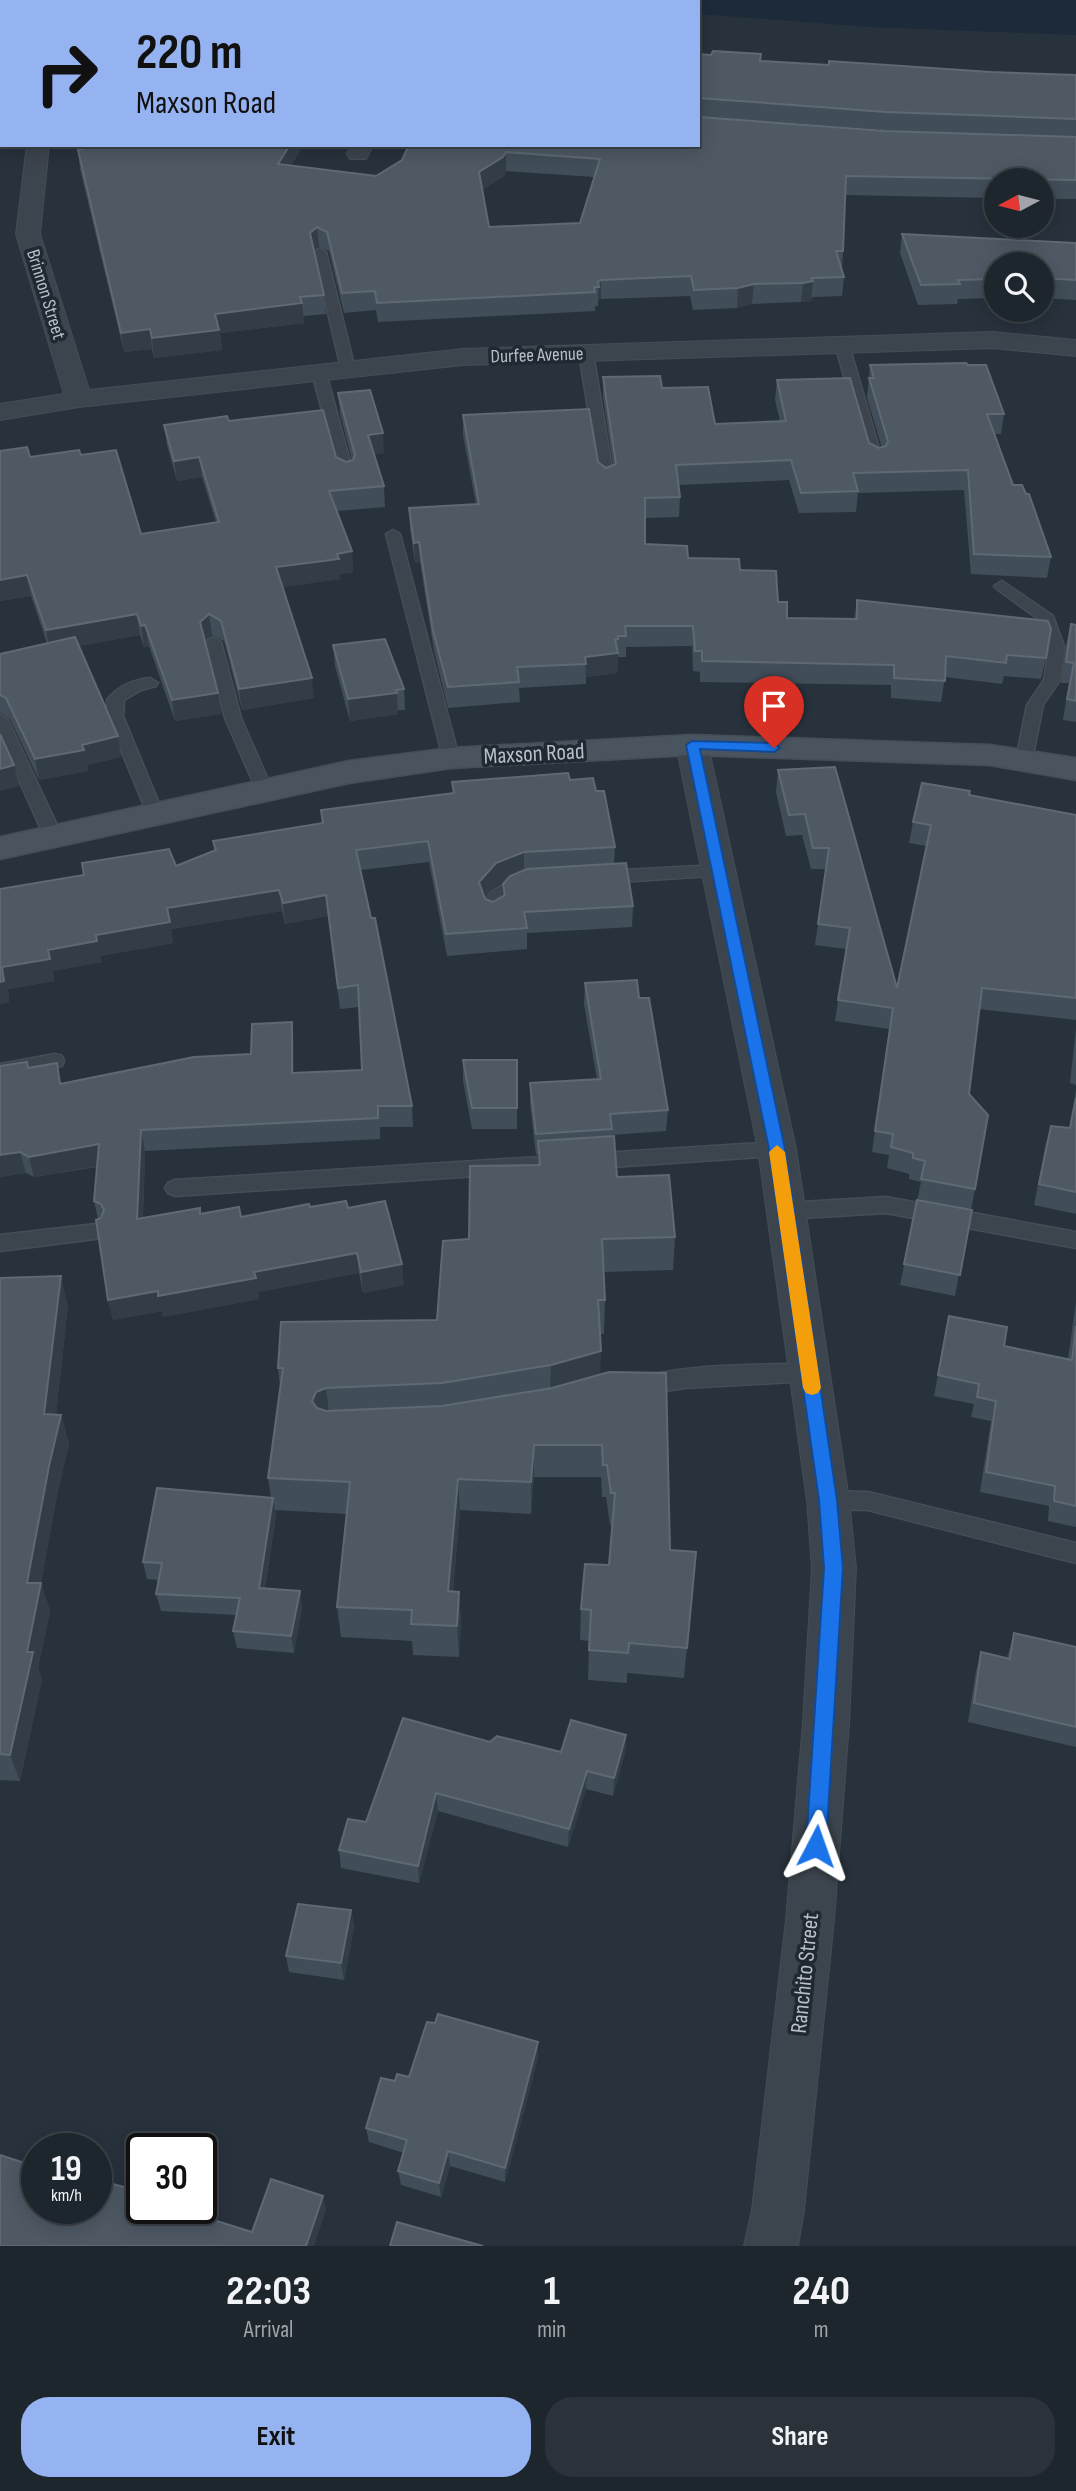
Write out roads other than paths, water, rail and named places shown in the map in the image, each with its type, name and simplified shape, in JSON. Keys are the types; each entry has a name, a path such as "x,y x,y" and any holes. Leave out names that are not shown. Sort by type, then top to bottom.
{"street":[{"name":"Brinnon Street","path":"38,147 19,235 79,399"},
{"name":"Durfee Avenue","path":"0,412 79,399 463,356 992,340 1076,348"},
{"name":"Maxson Road","path":"0,848 349,772 451,758 692,745 990,755 1076,769"},
{"name":"Ranchito Street","path":"692,745 777,1149 828,1500 834,1568 823,1763 809,1934 779,2210 771,2246"}],"lane":[{"path":"320,252 324,278 348,369"},
{"path":"842,345 876,462"},
{"path":"586,353 607,482"},
{"path":"319,373 347,476"},
{"path":"393,534 451,758"},
{"path":"1002,586 1048,619 1057,649 1052,680 1035,705 1024,760"},
{"path":"213,642 233,718 264,789"},
{"path":"150,683 139,684 124,691 115,700 115,708 155,813"},
{"path":"0,720 53,836"},
{"path":"590,878 719,871"},
{"path":"494,915 491,902 503,891 538,881"},
{"path":"0,1071 55,1061"},
{"path":"175,1188 777,1149"},
{"path":"785,1211 886,1205 1076,1240"},
{"path":"0,1243 96,1232"},
{"path":"619,1391 684,1379 810,1372"},
{"path":"828,1500 869,1501 1076,1553"}],"water":[{"path":"700,0 1076,0 1076,35 869,27 700,14"}]}
